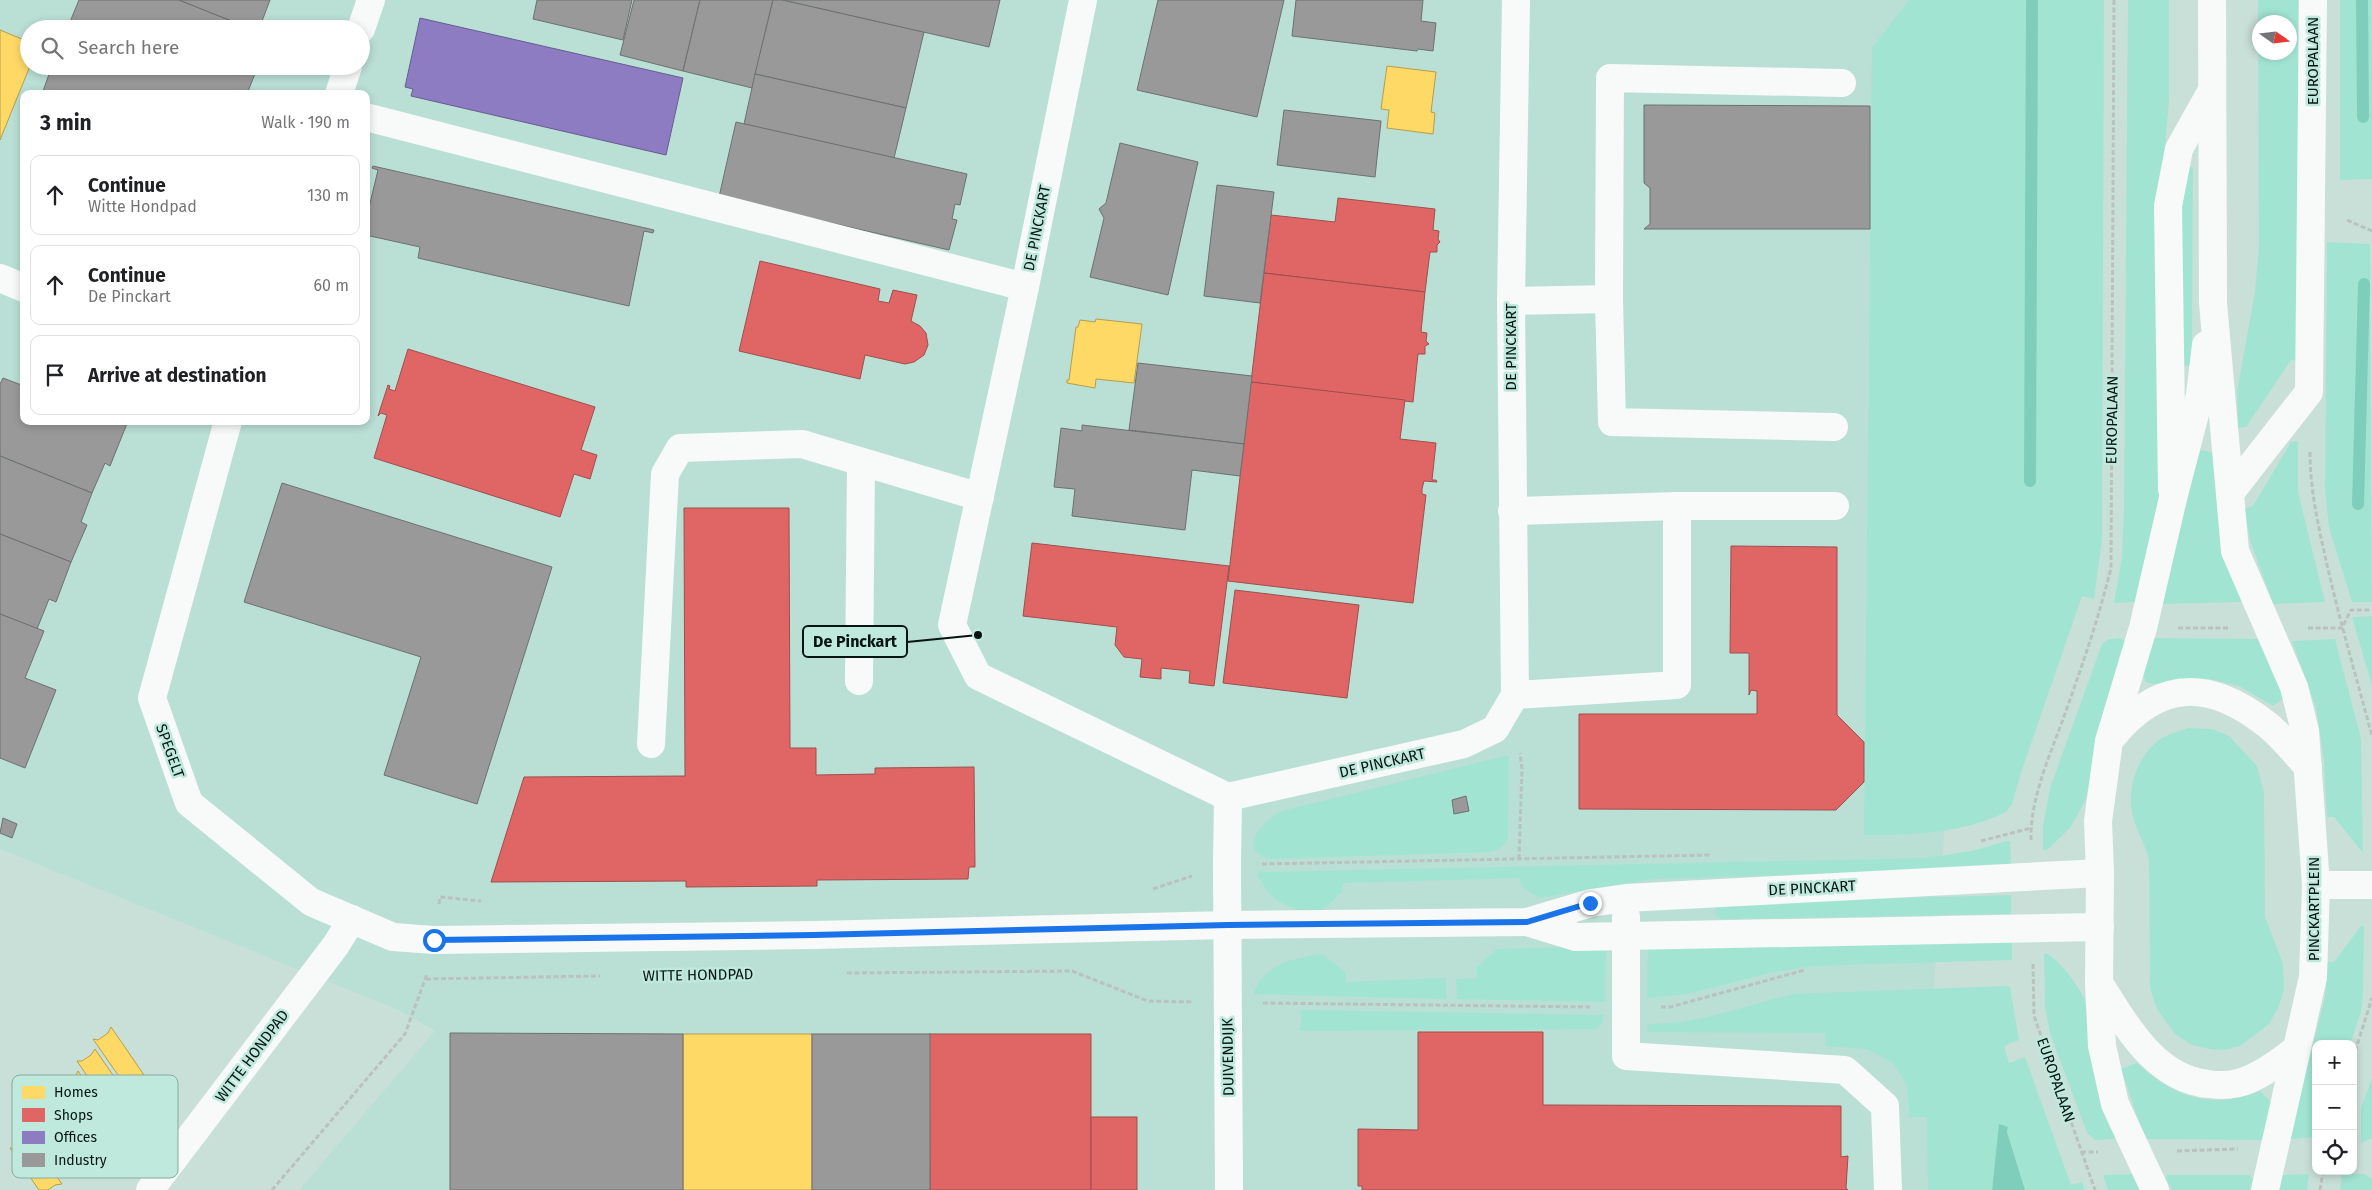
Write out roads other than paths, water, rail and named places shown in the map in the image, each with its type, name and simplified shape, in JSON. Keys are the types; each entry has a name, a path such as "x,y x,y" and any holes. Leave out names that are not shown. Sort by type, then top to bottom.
{"street":[{"path":"364,20 371,0"},
{"name":"DE PINCKART","path":"1083,0 952,625 978,676 1228,797 1464,744 1495,729 1515,695 1511,301 1516,0"},
{"path":"2212,0 2213,303 2235,551 2294,687 2305,731 2308,767"},
{"name":"EUROPALAAN","path":"2230,493 2309,392 2313,0"},
{"path":"340,90 345,75"},
{"path":"1834,427 1612,422 1609,298 1610,78 1842,83"},
{"path":"2173,498 2168,206 2179,149 2212,90"},
{"path":"370,118 1024,287"},
{"path":"0,278 20,286"},
{"path":"1511,301 1609,298"},
{"path":"2155,1190 2115,1104 2104,1055 2099,982 2100,873 2098,821 2109,741 2143,628 2173,498 2200,395 2213,303"},
{"name":"SPEGELT","path":"227,425 152,698 189,803 311,902 392,937 434,940 814,935 1228,925"},
{"path":"651,744 665,474 680,448 802,444 980,497"},
{"path":"859,680 861,463"},
{"path":"1512,511 1677,506 1835,506"},
{"path":"1515,695 1677,685 1677,506"},
{"path":"2109,741 2137,710 2160,697 2185,691 2210,693 2231,700 2267,724 2308,767"},
{"name":"PINCKARTPLEIN","path":"2295,1050 2313,977 2316,885 2308,767"},
{"path":"1228,797 1226,864 1228,925"},
{"name":"DE PINCKART","path":"1228,925 1527,922 1590,903 1626,898 2100,873"},
{"path":"2316,885 2372,885"},
{"path":"1626,898 1626,1056 1845,1070 1885,1106 1888,1190"},
{"name":"WITTE HONDPAD","path":"178,1153 336,946 352,919"},
{"name":"DE PINCKART","path":"1527,922 1576,937 2100,927"},
{"name":"DUIVENDIJK","path":"1228,925 1229,1190"},
{"path":"2099,982 2128,1026 2154,1059 2172,1073 2194,1082 2218,1085 2249,1079 2295,1050"},
{"path":"2265,1190 2272,1150 2295,1050"},
{"name":"WITTE HONDPAD","path":"150,1190 159,1178"}],"waterway":[{"path":"2030,481 2032,0"},
{"path":"2362,0 2363,117"},
{"path":"2358,504 2364,284"}],"place":[{"name":"De Pinckart","path":"978,635"}]}
